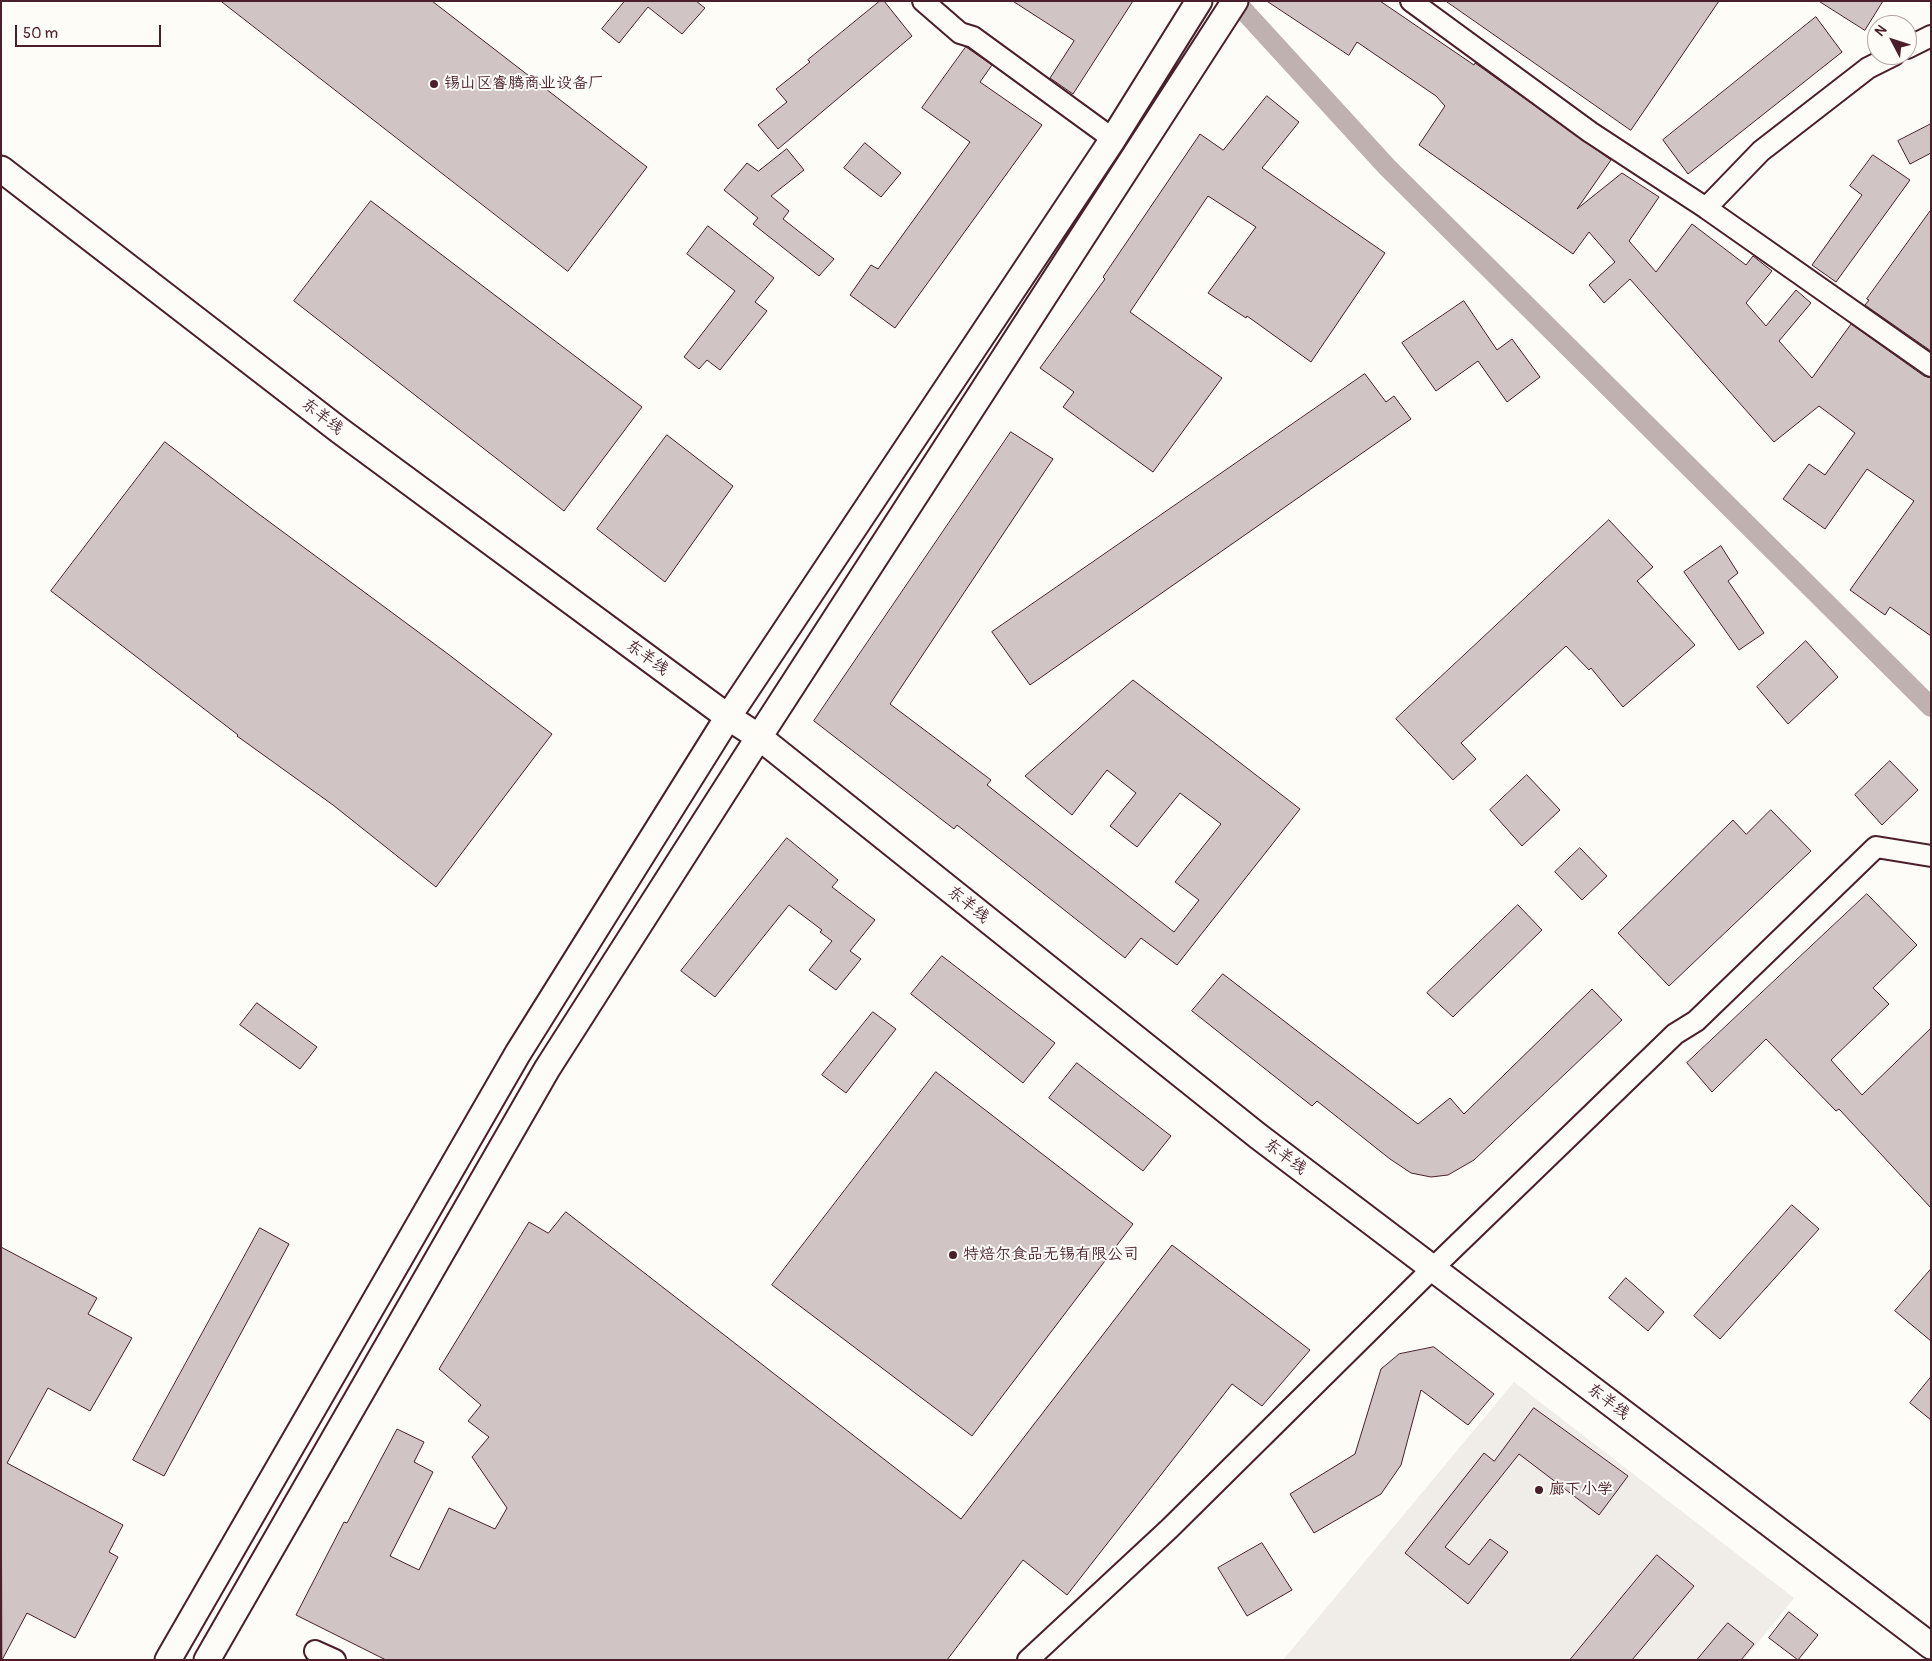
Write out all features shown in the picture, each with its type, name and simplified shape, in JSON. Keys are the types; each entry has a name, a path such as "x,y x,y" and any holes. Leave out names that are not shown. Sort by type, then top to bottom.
{"main road":[{"path":"207,1660 546,1069 1235,1"},
{"path":"168,1660 518,1053 728,717 1113,139 1197,5"},
{"name":"东羊线","path":"1,169 339,430 728,717 759,737 1258,1136 1931,1646"}],"street":[{"path":"923,1 960,32 972,37 1113,139"},
{"path":"1411,1 1590,132 1706,208 1931,366"},
{"path":"1917,43 1931,36"},
{"path":"1706,208 1761,152 1874,65"},
{"path":"1028,1660 1169,1529 1432,1269 1675,1034 1696,1021 1876,847 1931,856"},
{"path":"315,1651 335,1660"}],"shaded area":[{"name":"廊下小学","path":"1514,1382 1794,1598 1744,1660 1283,1660"}],"building":[{"name":"锡山区睿腾商业设备厂","path":"221,1 432,1 647,167 568,271"},
{"path":"625,1 696,1 705,8 682,34 648,7 619,43 602,29"},
{"path":"880,1 884,1 912,36 778,149 758,125 787,102 776,89"},
{"path":"1013,1 1133,1 1073,94 1050,78 1074,41"},
{"path":"1267,1 1380,1 1474,65 1475,63 1611,160 1577,209 1622,173 1659,197 1629,241 1656,272 1692,224 1746,265 1753,256 1772,271 1746,303 1766,326 1796,290 1811,303 1779,341 1812,378 1851,324 1924,376 1931,378 1931,636 1890,607 1885,615 1850,590 1914,501 1867,469 1825,529 1783,499 1809,464 1825,475 1855,433 1819,406 1774,442 1630,279 1604,303 1589,285 1615,262 1589,232 1573,254 1419,145 1445,106 1436,96 1357,42 1349,55"},
{"path":"1446,1 1719,1 1631,130"},
{"path":"1819,1 1883,1 1874,15 1867,15 1867,27 1865,30"},
{"path":"1816,17 1842,52 1688,174 1663,140"},
{"path":"966,47 992,65 980,82 1042,125 895,328 850,295 871,265 878,269 970,142 922,108"},
{"path":"1267,96 1299,122 1262,168 1385,253 1311,362 1247,316 1246,318 1208,293 1256,227 1208,196 1130,312 1222,378 1153,472 1063,407 1074,392 1040,368 1105,279 1103,277 1200,134 1223,150"},
{"path":"1931,124 1931,153 1910,164 1898,141"},
{"path":"865,143 901,173 881,197 844,168"},
{"path":"787,149 804,170 771,196 789,211 783,219 834,259 819,276 753,224 758,218 724,190 747,163 758,171"},
{"path":"1873,155 1910,180 1836,282 1812,265 1862,195 1850,186"},
{"path":"371,201 642,407 564,511 294,301"},
{"path":"1931,210 1931,351 1865,305 1869,300 1867,299"},
{"path":"708,226 774,278 755,302 767,311 720,370 707,360 699,369 684,357 735,291 687,254"},
{"path":"1464,301 1497,350 1512,339 1540,377 1507,402 1478,361 1436,391 1402,343"},
{"path":"1365,374 1386,402 1394,396 1411,419 1030,685 992,632"},
{"path":"1011,432 1053,459 890,704 991,780 987,785 1174,932 1199,900 1175,882 1221,824 1180,793 1137,847 1110,826 1136,793 1107,770 1072,815 1025,776 1133,680 1300,809 1177,965 1141,938 1125,958 957,825 954,829 814,721"},
{"path":"667,435 733,486 665,582 597,529"},
{"path":"165,442 552,734 436,887 333,805 237,736 51,591"},
{"path":"1609,520 1653,567 1637,581 1695,645 1623,707 1591,668 1589,670 1566,646 1461,743 1476,759 1453,780 1396,719"},
{"path":"1721,546 1738,573 1728,581 1764,633 1739,650 1684,572"},
{"path":"1806,641 1838,677 1788,724 1757,687"},
{"path":"1890,761 1918,790 1882,825 1855,795"},
{"path":"1527,775 1560,810 1522,846 1490,810"},
{"path":"1771,810 1811,851 1669,986 1618,933 1733,820 1746,834"},
{"path":"787,838 838,880 832,887 875,920 850,951 861,959 836,990 809,970 832,941 820,932 822,930 789,905 715,997 681,971"},
{"path":"1580,848 1607,876 1582,900 1555,872"},
{"path":"1867,894 1917,945 1873,988 1889,1004 1831,1060 1862,1095 1931,1028 1931,1208 1839,1109 1836,1111 1766,1039 1712,1092 1687,1063"},
{"path":"1518,905 1542,930 1453,1017 1427,993"},
{"path":"942,956 1055,1043 1023,1083 911,994"},
{"path":"1223,974 1418,1124 1450,1098 1464,1114 1592,989 1622,1020 1474,1160 1448,1175 1431,1177 1411,1173 1390,1159 1317,1101 1312,1106 1192,1011"},
{"path":"257,1003 317,1047 300,1069 240,1025"},
{"path":"873,1012 896,1029 846,1093 822,1075"},
{"path":"1077,1063 1171,1136 1143,1171 1049,1098"},
{"name":"特焙尔食品无锡有限公司","path":"936,1072 1133,1224 972,1436 772,1285"},
{"path":"1792,1205 1819,1229 1720,1339 1694,1316"},
{"path":"566,1212 961,1519 1172,1245 1310,1350 1262,1406 1232,1384 1067,1595 1023,1560 947,1660 386,1660 296,1615 344,1522 347,1523 397,1429 424,1442 414,1462 433,1472 390,1556 419,1570 449,1508 495,1529 507,1508 472,1457 489,1437 468,1421 481,1405 439,1369 529,1222 548,1233"},
{"path":"260,1228 289,1244 164,1476 133,1460"},
{"path":"1,1247 97,1298 88,1314 132,1338 90,1411 48,1388 7,1463 123,1525 109,1552 118,1557 75,1638 27,1613 2,1660"},
{"path":"1931,1269 1931,1341 1895,1311"},
{"path":"1626,1278 1664,1312 1648,1331 1609,1298"},
{"path":"1434,1347 1494,1394 1468,1425 1421,1390 1401,1465 1381,1494 1314,1533 1290,1494 1355,1454 1381,1369 1399,1354"},
{"path":"1931,1377 1931,1420 1910,1403"},
{"path":"1534,1408 1628,1476 1599,1515 1519,1454 1445,1547 1469,1565 1490,1539 1508,1552 1468,1604 1405,1553 1484,1453 1494,1461"},
{"path":"1262,1543 1292,1590 1247,1616 1218,1568"},
{"path":"1657,1555 1694,1586 1632,1660 1570,1660"},
{"path":"1789,1612 1818,1635 1798,1660 1769,1638"},
{"path":"1728,1623 1754,1644 1741,1660 1697,1660"}],"waterway":[{"path":"1235,1 1387,167 1931,707"}],"place":[{"name":"锡山区睿腾商业设备厂","path":"434,84"},
{"name":"特焙尔食品无锡有限公司","path":"953,1255"},
{"name":"廊下小学","path":"1539,1490"}]}
